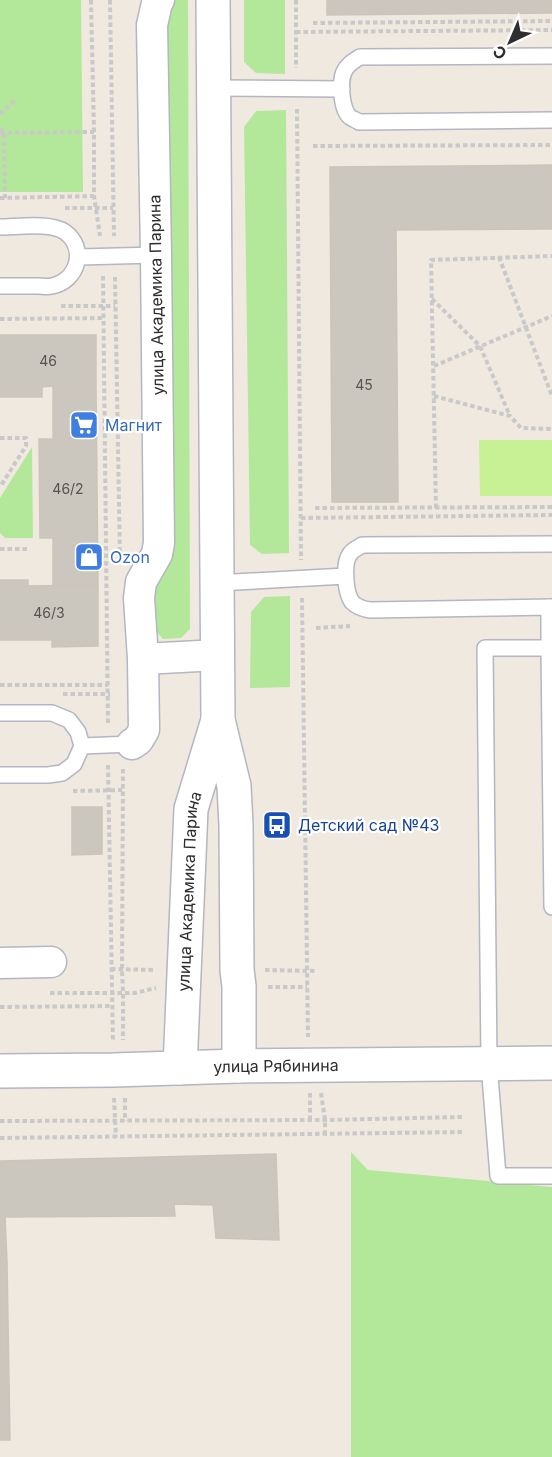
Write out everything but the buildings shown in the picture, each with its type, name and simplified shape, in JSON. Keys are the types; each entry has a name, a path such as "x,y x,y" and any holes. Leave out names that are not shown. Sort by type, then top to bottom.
{"street":[{"name":"улица Академика Парина","path":"121,744 138,740 144,730 139,598 141,582 157,554 159,543 152,25 159,0"},
{"name":"улица Академика Парина","path":"213,0 218,720 234,786 239,1066"},
{"path":"143,659 218,655"},
{"name":"улица Академика Парина","path":"180,1068 191,808 218,720"},
{"path":"0,963 51,962"},
{"name":"улица Рябинина","path":"0,1071 552,1063"}],"lane":[{"path":"552,56 360,57 349,63 343,73 342,88 344,107 349,117 359,122 552,120"},
{"path":"213,88 342,88"},
{"path":"0,227 52,226 65,232 74,242 79,257 75,268 66,280 53,286 0,286"},
{"path":"79,257 156,255"},
{"path":"552,544 362,545 351,551 346,560 347,590 352,601 361,608 370,610 550,607 552,907"},
{"path":"217,583 346,576"},
{"path":"549,648 485,648 489,1064 498,1176 552,1176"},
{"path":"0,713 52,713 69,720 78,732 82,746 74,764 62,773 0,776"},
{"path":"82,746 121,744"}],"path":[{"path":"91,0 94,196 108,256 103,318 108,685 121,744 123,992"},
{"path":"110,0 108,256 120,564"},
{"path":"296,0 307,987"},
{"path":"399,14 400,21"},
{"path":"313,23 552,21"},
{"path":"296,32 552,30"},
{"path":"0,114 16,99"},
{"path":"0,128 2,133 2,198 94,196"},
{"path":"2,133 94,132"},
{"path":"314,146 552,145"},
{"path":"436,508 431,260 552,256"},
{"path":"499,258 552,396"},
{"path":"432,298 480,346 510,416 520,428 552,429"},
{"path":"433,366 552,316"},
{"path":"0,319 103,318"},
{"path":"434,396 510,416"},
{"path":"0,438 26,438 26,446 0,487"},
{"path":"315,508 552,507"},
{"path":"301,518 552,515"},
{"path":"0,543 6,549"},
{"path":"0,549 27,549"},
{"path":"0,685 108,685"},
{"path":"0,1007 112,1006 121,744"},
{"path":"317,1066 325,1134"},
{"path":"0,1121 325,1120 462,1117"},
{"path":"0,1138 464,1132"}],"green space":[{"path":"0,0 81,0 83,192 0,192"},
{"path":"172,0 188,0 190,629 181,638 163,639 151,626 162,25"},
{"path":"244,0 285,0 285,74 256,73 244,62"},
{"path":"286,110 289,553 262,554 250,545 244,127 256,111"},
{"path":"479,440 552,440 552,496 480,496"},
{"path":"32,447 33,538 5,538 0,533 0,498"},
{"path":"290,596 290,687 250,688 251,612 264,597"},
{"path":"351,1152 368,1170 552,1187 552,1457 351,1457"}],"place":[{"name":"Магнит","path":"84,425"},
{"name":"Ozon","path":"89,557"},
{"name":"Детский сад №43","path":"277,825"}]}
